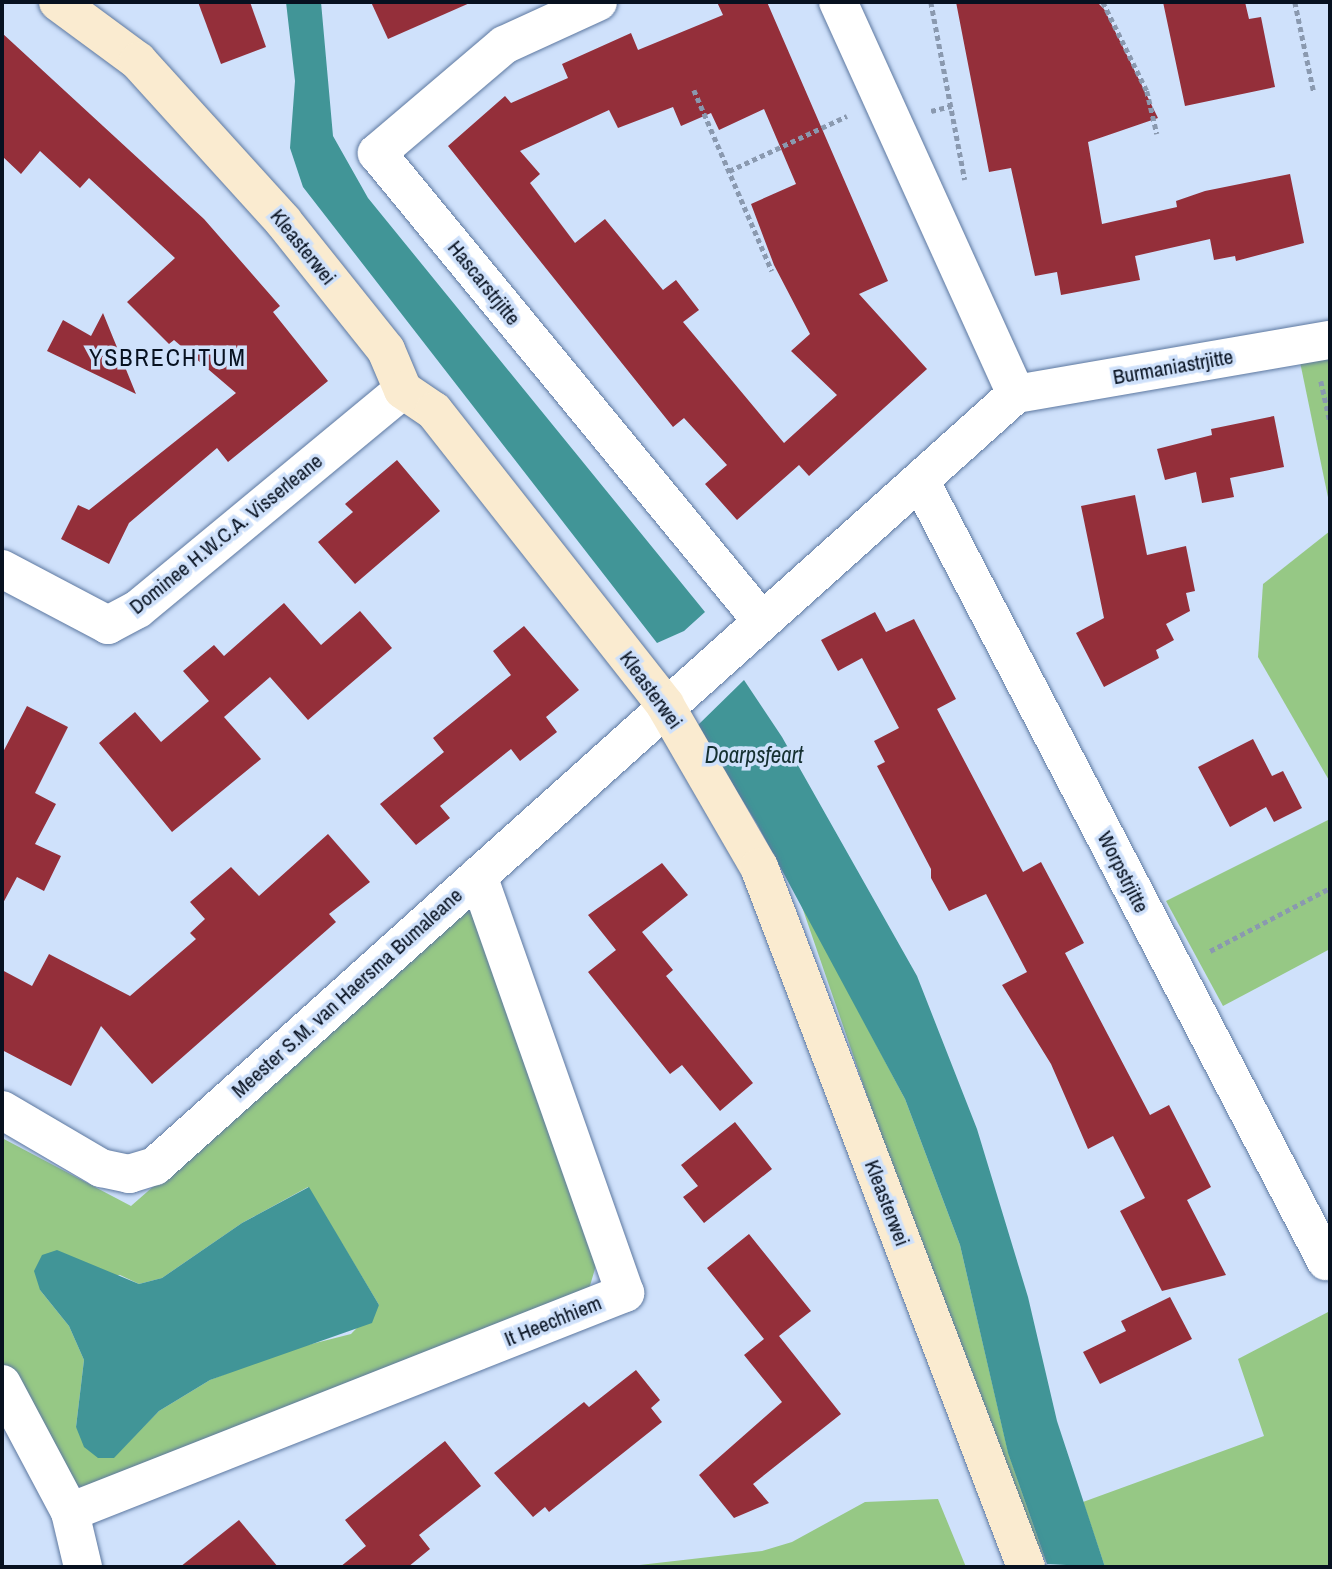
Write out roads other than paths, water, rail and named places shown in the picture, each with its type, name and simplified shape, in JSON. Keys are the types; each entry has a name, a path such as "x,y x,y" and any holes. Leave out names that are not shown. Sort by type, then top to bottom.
{"street":[{"name":"Kleasterwei","path":"58,2 138,61 283,221 386,350 403,390 434,411 666,705 760,867 1026,1567"},
{"name":"Hascarstrjitte","path":"598,2 504,45 377,153 762,621"},
{"path":"666,705 922,484 1016,394 838,2"},
{"name":"Burmaniastrjitte","path":"1016,394 1330,340"},
{"name":"Dominee H.W.C.A. Visserleane","path":"2,569 108,625 138,608 403,390"},
{"name":"Worpstrjitte","path":"922,484 1326,1261"},
{"name":"Meester S.M. van Haersma Bumaleane","path":"2,1110 101,1168 129,1174 155,1166 666,705"},
{"name":"It Heechhiem","path":"69,1511 625,1293 478,876"},
{"path":"2,1384 69,1511 83,1567"}],"water":[{"path":"286,2 321,2 333,136 368,198 705,612 684,631 657,643 303,187 290,148 295,81"},
{"name":"Doarpsfeart","path":"744,680 782,737 917,976 977,1129 1028,1297 1057,1421 1105,1567 1047,1564 1008,1453 960,1245 905,1099 757,824 697,726"},
{"path":"309,1187 379,1305 372,1323 210,1380 159,1411 114,1458 98,1458 84,1447 76,1427 84,1360 69,1326 40,1290 34,1271 42,1255 57,1250 139,1284 162,1278 242,1223"}],"district":[{"name":"YSBRECHTUM","path":"168,358"}]}
